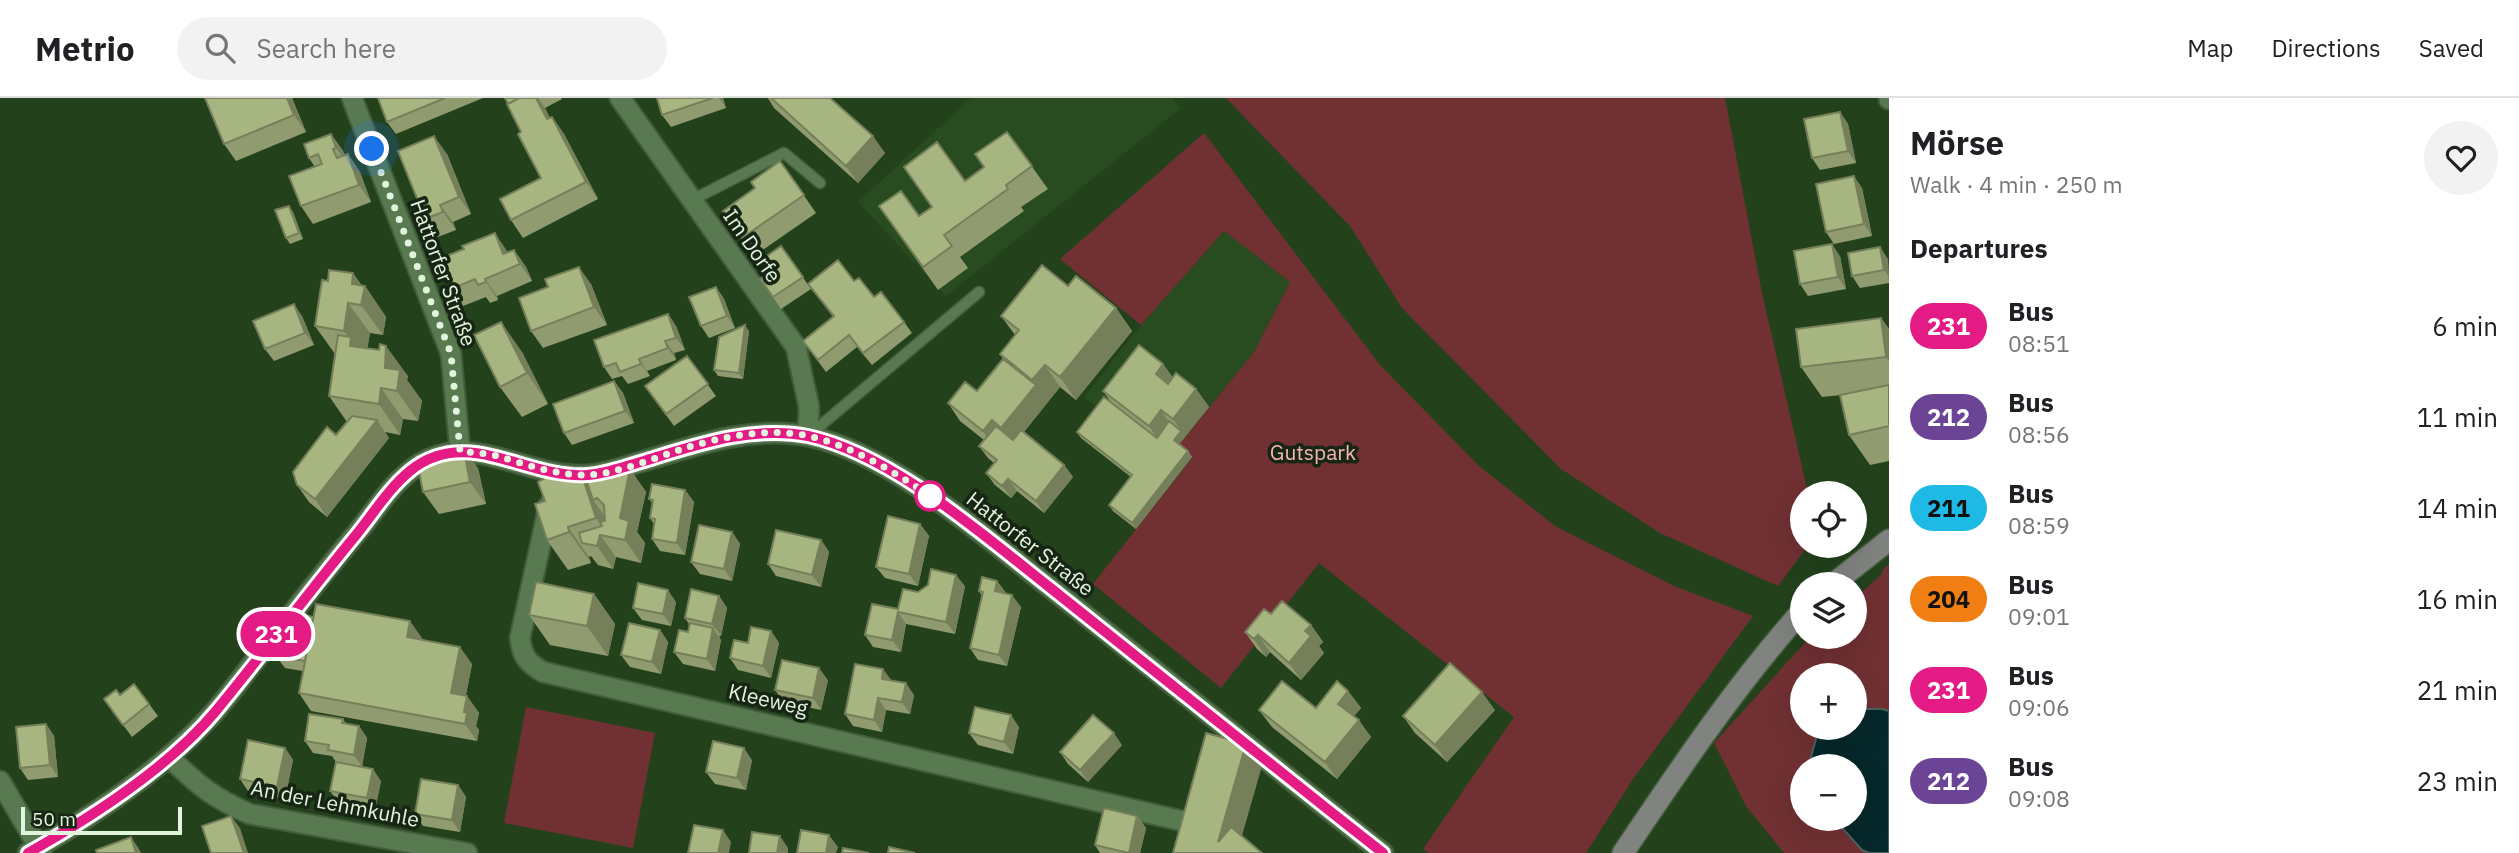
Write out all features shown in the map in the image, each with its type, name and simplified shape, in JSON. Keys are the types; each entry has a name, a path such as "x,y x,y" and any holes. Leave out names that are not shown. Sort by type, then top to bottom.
{"street":[{"name":"Hattorfer Straße","path":"352,98 451,354 460,451 494,456 556,473 587,475 621,468 712,440 761,433 808,436 858,454 932,497 996,544 1121,643 1214,727 1383,853"},
{"name":"Im Dorfe","path":"630,103 692,200 796,347 809,407 808,436"},
{"path":"0,780 36,851 101,808 169,757 211,716 317,580 407,473 428,457 460,451"},
{"name":"Kleeweg","path":"556,473 520,638 521,652 529,664 543,672 1193,816 1187,843"},
{"path":"1848,572 1889,540"},
{"path":"1623,853 1755,666 1790,625"},
{"name":"An der Lehmkuhle","path":"169,757 194,782 219,800 250,814 467,853"}],"lane":[{"path":"692,200 783,153 820,183"},
{"path":"808,436 979,292"}],"shaded area":[{"path":"971,98 1173,98 1181,108 946,296 858,202"},
{"path":"1224,231 1290,282 1254,352 1178,446 1192,457 1136,529 1113,511 1136,481 1081,438 1102,410 1084,398 1141,325"}],"green space":[{"path":"1226,98 1725,98 1762,293 1805,481 1790,481 1790,558 1799,558 1778,586 1660,533 1561,469 1402,308 1350,226"},
{"name":"Gutspark","path":"1204,133 1380,365 1479,466 1555,526 1674,586 1753,616 1633,779 1586,853 1428,853 1423,849 1514,717 1319,563 1221,688 1093,584 1192,458 1178,446 1254,352 1290,282 1224,231 1141,325 1060,259"},
{"path":"1889,564 1889,853 1784,853 1746,806 1714,743 1799,649 1867,649 1867,587"},
{"path":"526,707 655,733 633,848 504,823"}],"water":[{"path":"1867,709 1889,711 1889,853 1869,853 1862,850 1845,831 1867,831 1867,754 1812,754 1816,740 1867,740"}],"building":[{"path":"205,98 287,98 294,115 224,144"},
{"path":"378,98 445,98 387,122"},
{"path":"505,98 519,98 508,104"},
{"path":"519,98 536,98 547,119 552,117 586,182 511,220 500,199 541,178 518,134 521,132 507,104"},
{"path":"657,98 713,98 662,115"},
{"path":"771,98 830,98 873,136 846,166"},
{"path":"1840,112 1848,151 1812,158 1804,119"},
{"path":"1007,132 1032,166 1006,185 1008,189 944,235 952,246 923,267 879,206 901,191 919,216 932,207 904,167 937,142 965,181 984,167 975,154"},
{"path":"331,134 337,158 348,154 359,185 301,206 289,176 322,164 318,154 309,158 304,144"},
{"path":"434,136 459,197 440,205 443,212 422,220 419,212 422,211 398,151"},
{"path":"780,161 804,195 742,238 723,211 755,188 751,182"},
{"path":"1854,176 1864,224 1826,232 1816,184"},
{"path":"289,206 299,233 286,238 275,210"},
{"path":"495,233 503,254 514,250 520,264 485,279 486,282 478,285 475,279 451,289 439,259 464,249 462,246"},
{"path":"1832,244 1838,277 1800,284 1794,251"},
{"path":"781,246 803,277 773,297 760,279 769,273 761,260"},
{"path":"1880,247 1884,270 1852,276 1848,253"},
{"path":"838,260 854,281 859,278 874,297 881,292 904,322 863,353 849,335 818,360 803,341 834,316 808,284"},
{"path":"1042,265 1068,286 1076,276 1116,308 1060,377 1045,365 1032,380 1000,354 1019,330 1001,316"},
{"path":"579,267 594,307 531,331 519,298 548,287 545,279"},
{"path":"329,270 353,273 352,284 365,286 361,305 348,303 344,331 315,326 322,280 328,281"},
{"path":"716,287 727,316 701,326 689,297"},
{"path":"294,304 305,333 265,349 253,321"},
{"path":"668,314 676,338 665,341 668,348 639,359 641,364 620,372 616,363 604,367 594,340"},
{"path":"1881,318 1886,357 1801,367 1796,329"},
{"path":"501,322 527,373 500,387 474,335"},
{"path":"745,325 739,373 714,370 719,337"},
{"path":"338,335 351,337 350,346 379,350 380,344 386,346 385,368 400,370 397,391 381,388 379,404 329,396"},
{"path":"1139,345 1163,364 1156,374 1168,384 1176,373 1196,389 1173,419 1161,410 1149,426 1103,391"},
{"path":"687,356 708,384 666,414 645,386"},
{"path":"1003,359 1036,385 1001,428 992,420 983,431 948,403 965,382 977,391"},
{"path":"614,381 625,411 564,433 553,404"},
{"path":"1889,385 1889,426 1849,435 1840,395"},
{"path":"1104,397 1157,438 1169,421 1181,431 1174,440 1188,451 1132,523 1109,505 1132,475 1077,432"},
{"path":"352,416 377,420 315,499 297,485 293,472 327,427 336,435"},
{"path":"996,426 1013,440 1021,430 1064,465 1036,501 1008,479 1002,486 986,473 997,460 979,446"},
{"path":"463,446 470,482 423,492 416,456"},
{"path":"619,467 630,469 620,518 629,521 625,540 600,535 597,546 582,543 579,533 602,526 600,522 605,521 604,505 597,498 593,500 585,476"},
{"path":"580,469 596,518 568,527 569,532 547,540 535,504 545,501 538,482 547,477"},
{"path":"652,484 685,490 677,543 652,539 655,519 650,518 653,500 649,499"},
{"path":"888,516 920,524 909,574 876,567"},
{"path":"699,525 732,532 724,569 691,562"},
{"path":"776,530 821,540 812,575 768,564"},
{"path":"931,569 956,575 946,622 898,612 892,640 865,635 872,604 898,609 903,589 918,592 928,585"},
{"path":"982,577 997,581 995,591 1012,595 999,655 970,648 983,592 979,591"},
{"path":"536,582 594,594 587,626 529,615"},
{"path":"638,583 668,590 663,614 633,608"},
{"path":"691,589 719,596 712,624 685,618"},
{"path":"1282,601 1311,625 1305,631 1311,636 1289,663 1258,635 1254,639 1245,632 1264,609 1271,614"},
{"path":"316,604 410,621 407,637 460,647 451,693 467,696 465,724 299,693"},
{"path":"299,614 313,617 305,661 276,656 278,640"},
{"path":"629,623 660,630 652,662 621,655"},
{"path":"690,623 713,628 707,659 674,652 679,630 688,632"},
{"path":"751,627 771,631 763,666 730,658 734,640 748,643"},
{"path":"782,660 819,668 813,698 775,690"},
{"path":"1450,663 1482,692 1435,745 1403,716"},
{"path":"855,664 883,669 882,679 906,683 902,702 878,698 874,720 845,714"},
{"path":"1282,681 1316,708 1337,681 1348,691 1338,704 1359,720 1325,762 1259,710"},
{"path":"134,684 149,704 123,725 104,699 116,690 120,695"},
{"path":"975,707 1011,715 1004,742 969,733"},
{"path":"309,714 343,719 342,723 359,726 354,755 328,750 329,745 305,741"},
{"path":"1093,715 1114,733 1080,770 1060,752"},
{"path":"46,724 50,765 20,768 16,727"},
{"path":"1206,733 1246,744 1218,842 1231,827 1262,853 1173,853"},
{"path":"248,740 285,748 277,787 240,779"},
{"path":"713,741 744,748 737,778 706,772"},
{"path":"336,762 373,769 367,798 330,791"},
{"path":"421,779 458,785 452,820 415,814"},
{"path":"1104,808 1137,816 1129,853 1095,845"},
{"path":"231,816 244,853 211,853 202,826"},
{"path":"694,825 723,830 718,853 688,853"},
{"path":"801,830 829,835 826,853 797,853"},
{"path":"752,832 780,836 777,853 749,853"},
{"path":"131,837 136,853 97,853 96,850"},
{"path":"889,847 915,853 888,853"},
{"path":"843,848 869,853 842,853"}],"bus line":[{"name":"231","path":"28,853 101,808 169,757 211,716 317,580 407,473 428,457 460,451 494,456 556,473 587,475 621,468 712,440 761,433 808,436 858,454 932,497 996,544 1383,853"}],"route":[{"path":"372,149 451,354 460,451 494,456 556,473 587,475 621,468 712,440 761,433 808,436 858,454 932,497 930,496"}]}
